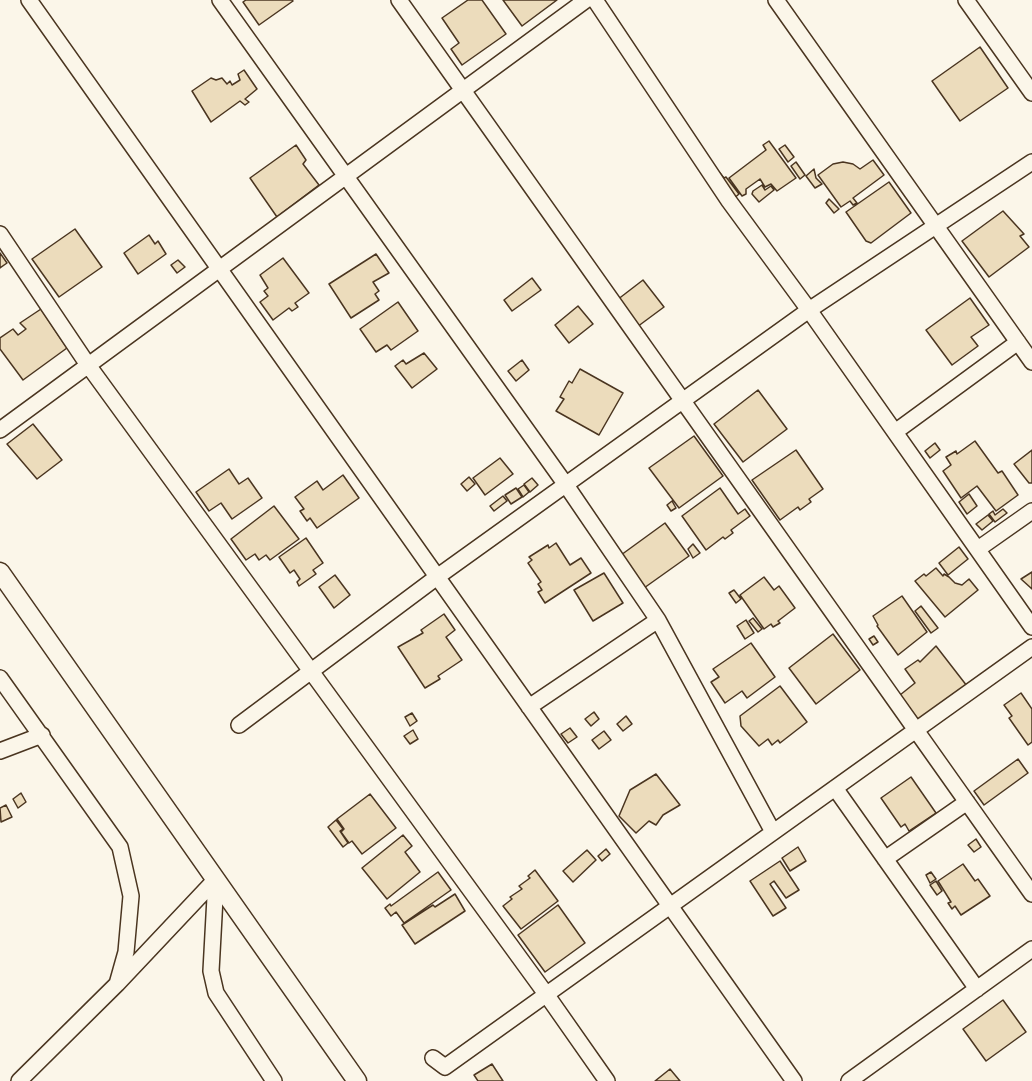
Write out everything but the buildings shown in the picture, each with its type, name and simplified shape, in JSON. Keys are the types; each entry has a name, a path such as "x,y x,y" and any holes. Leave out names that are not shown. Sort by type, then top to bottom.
{"street":[{"path":"29,0 794,1081"},
{"path":"220,0 566,485 658,620 773,832"},
{"path":"399,0 1032,894"},
{"path":"0,430 586,0"},
{"path":"595,0 690,145 1032,627"},
{"path":"776,0 1032,362"},
{"path":"966,0 1032,93"},
{"path":"239,724 437,577 809,310 1032,162"},
{"path":"0,234 88,365 607,1081"},
{"path":"895,432 1018,342"},
{"path":"978,549 1032,511"},
{"path":"0,573 357,1081"},
{"path":"529,707 658,620"},
{"path":"434,1058 445,1066 1032,647"},
{"path":"0,678 120,847 131,896 126,952 117,984"},
{"path":"0,751 42,735"},
{"path":"835,788 977,989"},
{"path":"885,859 967,802"},
{"path":"19,1081 117,984 216,879"},
{"path":"216,879 210,971 216,993 274,1081"},
{"path":"849,1081 1032,949"}]}
